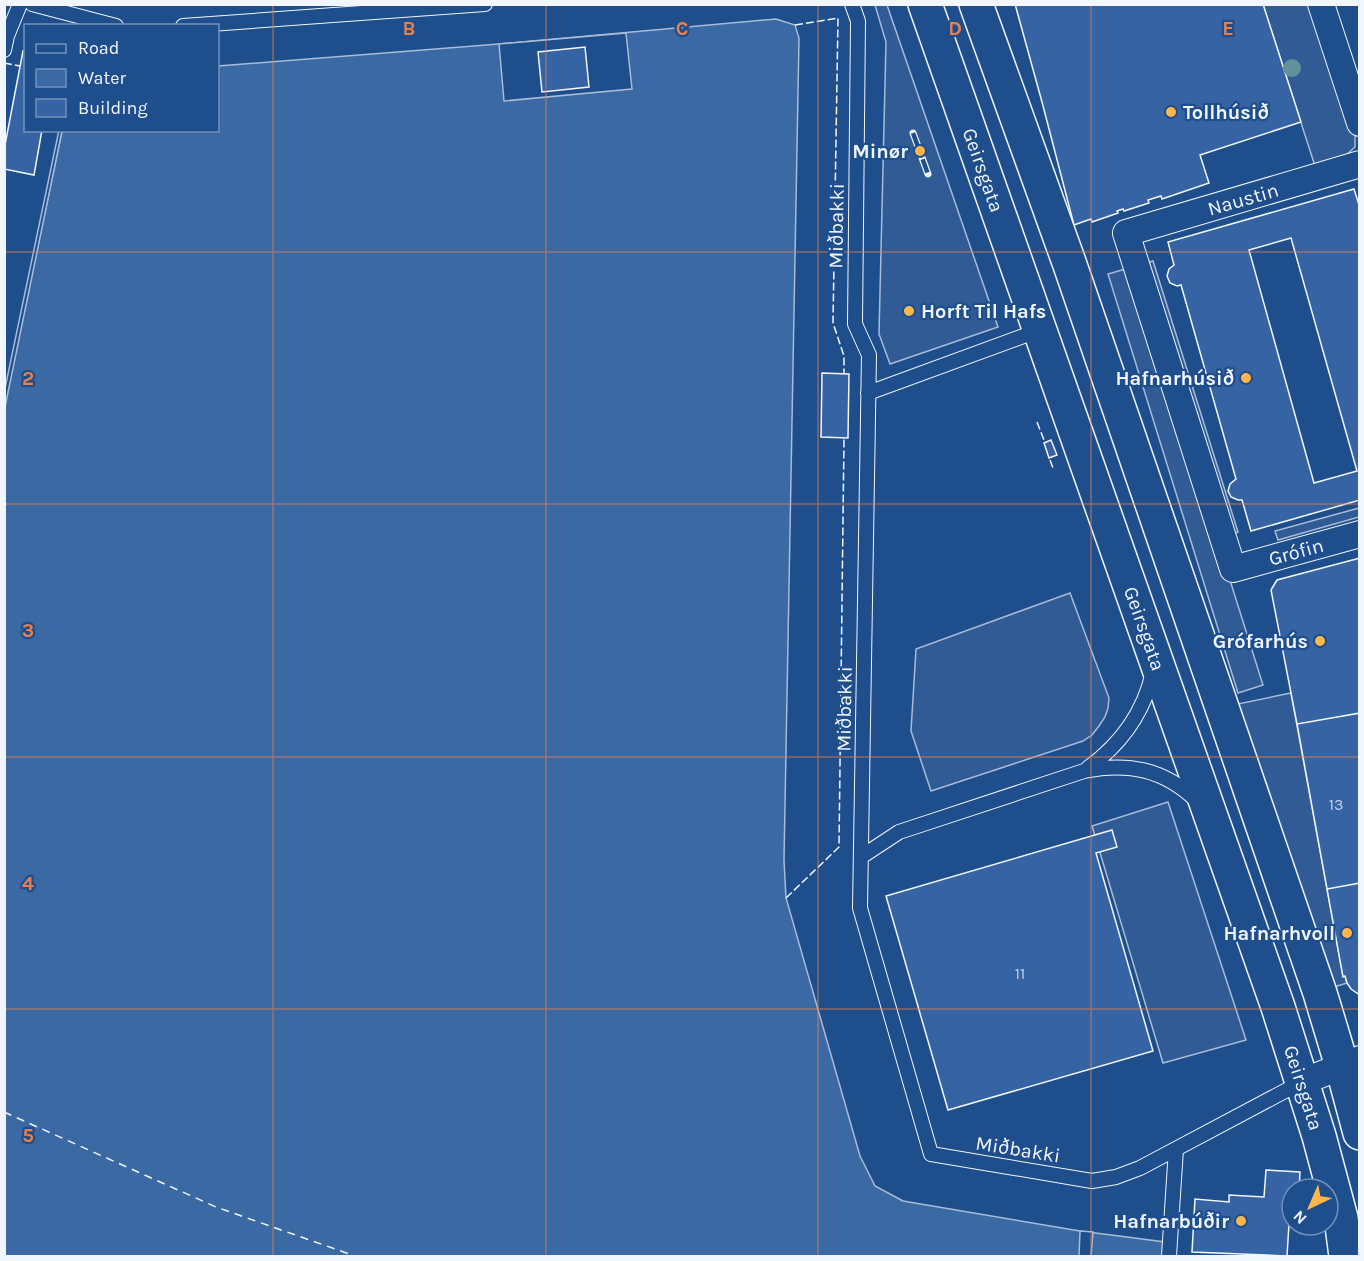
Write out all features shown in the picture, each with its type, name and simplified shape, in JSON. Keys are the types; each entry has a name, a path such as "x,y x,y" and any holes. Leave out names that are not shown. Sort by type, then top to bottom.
{"main road":[{"name":"Geirsgata","path":"925,4 1275,998 1319,1136 1341,1218 1346,1257"},
{"name":"Geirsgata","path":"976,4 1070,266 1320,993 1351,1063 1359,1133"}],"street":[{"path":"1321,4 1359,123"},
{"name":"Naustin","path":"1233,569 1126,233 1359,164"},
{"name":"Grófin","path":"1233,569 1359,534"},
{"path":"1302,1083 1351,1063"}],"lane":[{"path":"4,50 20,4"},
{"path":"32,4 108,24"},
{"path":"210,24 485,4"},
{"name":"Miðbakki","path":"852,4 858,21 855,324 869,355 860,908 931,1154 1092,1181 1116,1177 1140,1168 1176,1149"},
{"path":"868,393 1040,330"},
{"path":"1084,771 1117,744 1130,727 1145,698 1156,660"},
{"path":"861,857 899,832 1084,771 1103,767 1141,770 1175,783 1189,793 1212,819"},
{"path":"1169,1257 1176,1149 1302,1083"}],"shaded area":[{"path":"875,5 887,5 998,327 890,364 879,334 886,42"},
{"path":"1263,5 1314,5 1355,136 1355,147 1344,157 1315,166"},
{"path":"1153,261 1238,532 1217,539 1263,685 1238,693 1108,274"},
{"path":"1359,508 1359,517 1278,540 1275,531"},
{"path":"1070,593 1109,698 1105,717 1099,726 1083,741 931,791 911,731 916,649"},
{"path":"1291,693 1343,976 1347,983 1334,987 1233,705"},
{"path":"1168,802 1246,1040 1163,1063 1092,826"}],"water":[{"path":"776,19 795,25 799,38 784,860 786,898 860,1156 875,1186 903,1201 1080,1231 1165,1242 1164,1256 5,1256 4,408 62,132 219,132 219,66"}],"pier":[{"path":"626,33 632,89 504,101 499,44"},
{"path":"59,132 62,132 5,407 4,393"},
{"path":"1080,1231 1093,1232 1091,1256 1079,1256"}],"building":[{"name":"Tollhúsið","path":"1015,4 1263,4 1301,122 1200,155 1209,183 1162,199 1161,196 1148,200 1149,203 1117,211 1118,213 1092,222 1091,219 1074,225"},
{"path":"585,47 589,87 542,92 538,52"},
{"path":"23,51 24,132 42,132 34,175 4,169 4,150"},
{"name":"Hafnarhúsið","path":"1354,189 1360,208 1360,500 1251,531 1242,500 1231,497 1228,491 1230,484 1236,479 1181,285 1170,283 1167,276 1169,269 1174,265 1168,242","holes":["1291,238 1357,471 1314,483 1249,250"]},
{"path":"822,373 849,374 848,438 821,437"},
{"path":"1051,440 1057,455 1049,458 1044,443"},
{"name":"Grófarhús","path":"1360,558 1360,713 1297,724 1271,590 1277,580"},
{"path":"1360,713 1360,883 1327,889 1297,724"},
{"path":"1112,830 1117,847 1096,853 1153,1051 948,1110 886,896"},
{"name":"Hafnarhvoll","path":"1360,883 1360,995 1351,989 1345,976 1343,977 1327,889"},
{"name":"Hafnarbúðir","path":"1266,1170 1300,1172 1300,1177 1280,1177 1280,1237 1288,1237 1287,1256 1192,1252 1195,1199 1229,1202 1229,1195 1264,1197"}],"ferry route":[{"path":"4,1112 216,1207 355,1256"}],"railway":[{"path":"913,133 928,174"}],"fence":[{"path":"795,25 838,18 833,323 844,356 844,373"},
{"path":"4,63 20,66"},
{"path":"1037,422 1044,440"},
{"path":"786,898 839,847 844,438"},
{"path":"1050,460 1053,468"}],"place":[{"name":"Tollhúsið","path":"1171,112"},
{"name":"Minør","path":"920,151"},
{"name":"Horft Til Hafs","path":"909,311"},
{"name":"Hafnarhúsið","path":"1246,378"},
{"name":"Grófarhús","path":"1320,641"},
{"name":"Hafnarhvoll","path":"1347,933"},
{"name":"Hafnarbúðir","path":"1241,1221"}]}
